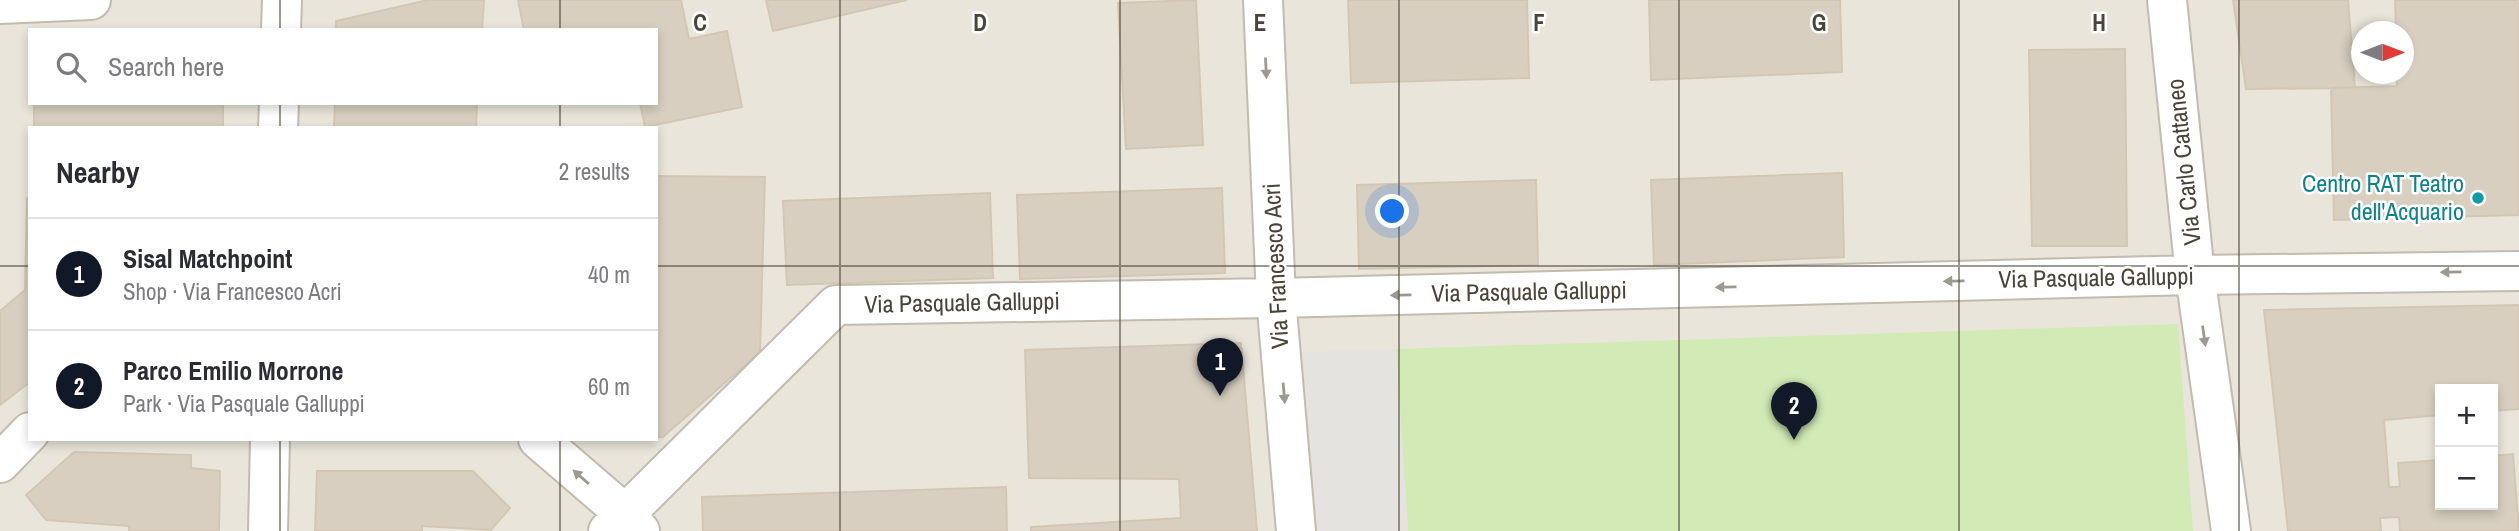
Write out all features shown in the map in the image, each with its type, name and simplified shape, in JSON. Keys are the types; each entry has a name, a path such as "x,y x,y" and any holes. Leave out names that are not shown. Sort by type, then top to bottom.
{"street":[{"path":"0,4 91,0"},
{"path":"281,28 282,0"},
{"name":"Via Francesco Acri","path":"1263,0 1276,298 1296,531"},
{"name":"Via Carlo Cattaneo","path":"2166,0 2196,275 2231,531"},
{"path":"278,126 279,105"},
{"name":"Via Pasquale Galluppi","path":"624,525 836,304 1276,298 2196,275 2519,271"},
{"path":"0,463 28,434"},
{"path":"268,531 270,441"},
{"path":"540,441 624,525"}],"shaded area":[{"path":"0,0 2519,0 2519,531 0,531"},
{"path":"1396,349 1408,531 1313,531 1301,352"}],"green space":[{"path":"2178,324 2193,531 1408,531 1396,349"}],"building":[{"path":"428,0 484,0 482,28 336,28 336,21"},
{"path":"518,0 681,0 689,39 727,31 742,107 645,126 640,105 658,105 658,28 524,28"},
{"path":"766,0 907,0 773,31"},
{"path":"1196,0 1203,145 1126,149 1118,3"},
{"path":"1348,0 1527,0 1529,78 1351,83"},
{"path":"1649,0 1840,0 1842,72 1651,80"},
{"path":"2233,0 2348,0 2351,84 2355,84 2355,88 2246,89"},
{"path":"2395,0 2519,0 2519,215 2334,220 2331,88 2414,84 2414,21 2396,21"},
{"path":"2125,49 2127,246 2032,246 2029,50"},
{"path":"34,105 223,105 223,126 34,126"},
{"path":"335,105 477,105 476,126 334,126"},
{"path":"1842,173 1844,257 1654,265 1651,180"},
{"path":"658,176 765,177 760,352 663,437 658,437"},
{"path":"1536,180 1538,265 1359,269 1357,185"},
{"path":"1222,188 1225,273 1020,279 1017,195"},
{"path":"990,193 993,278 787,285 783,201"},
{"path":"28,198 28,384 0,405 0,311 25,290"},
{"path":"2519,305 2519,409 2498,411 2498,384 2435,384 2435,415 2384,420 2389,487 2400,487 2398,463 2435,460 2435,510 2498,510 2498,456 2513,454 2519,531 2400,531 2399,517 2380,518 2381,531 2288,531 2264,310"},
{"path":"1241,343 1257,531 1031,531 1031,527 1181,518 1179,479 1029,478 1025,350"},
{"path":"74,452 191,455 191,468 220,471 219,531 129,531 129,526 46,520 26,495"},
{"path":"317,471 473,471 510,508 491,530 422,526 422,531 315,531"},
{"path":"1006,487 1007,531 703,531 702,497"}],"place":[{"name":"Centro RAT Teatro dell'Acquario","path":"2478,198"},
{"name":"Sisal Matchpoint","path":"1220,396"},
{"name":"Parco Emilio Morrone","path":"1794,440"}]}
